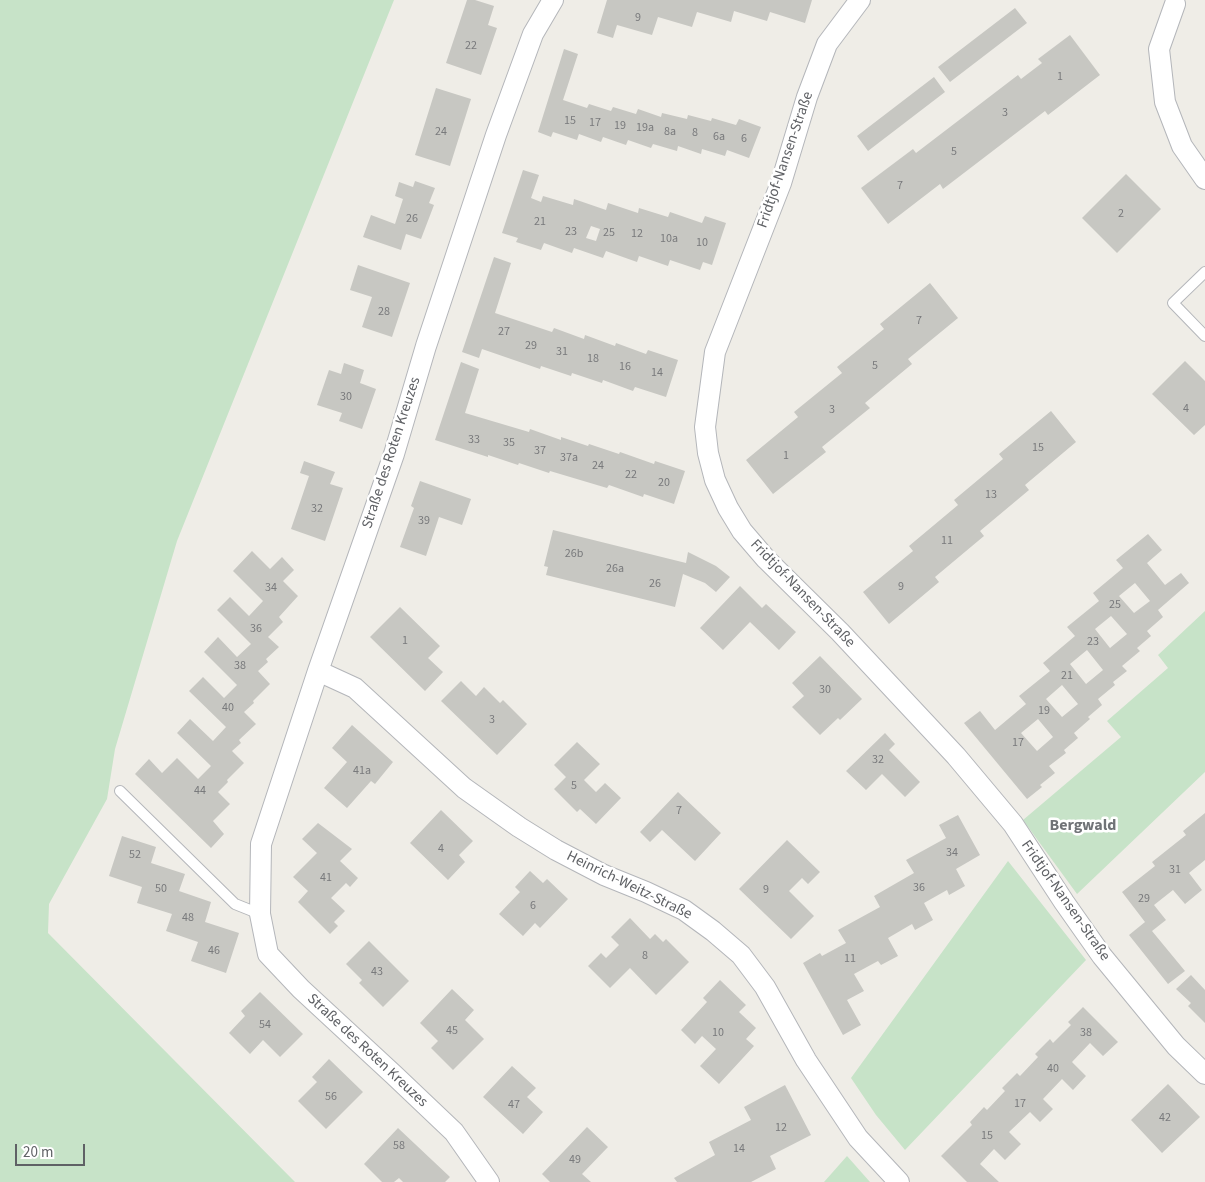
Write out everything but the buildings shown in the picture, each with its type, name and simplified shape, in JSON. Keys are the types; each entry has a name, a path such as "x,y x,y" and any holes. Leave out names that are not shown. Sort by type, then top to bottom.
{"street":[{"name":"Straße des Roten Kreuzes","path":"489,1182 454,1132 301,989 268,954 260,914 262,844 318,671 394,454 426,346 496,135 533,34 553,0"},
{"name":"Fridtjof-Nansen-Straße","path":"860,0 827,44 807,97 781,183 715,352 705,427 708,453 715,480 728,508 742,531 766,559 840,632 967,769 1012,824 1102,956 1176,1046 1205,1074"},
{"path":"1172,1 1159,49 1164,102 1182,146 1205,179"},
{"name":"Heinrich-Weitz-Straße","path":"318,671 355,688 464,788 519,827 604,876 646,892 684,910 742,955 765,986 806,1060 858,1138 900,1182"}],"lane":[{"path":"1205,272 1173,303 1205,336"},
{"path":"120,791 235,904 260,914"}],"green space":[{"path":"0,0 394,0 177,541 115,749 107,799 49,904 48,933 295,1182 0,1182"},
{"path":"1205,611 1205,772 1077,894 1023,820 1121,737 1107,721 1168,668 1158,655"},
{"path":"1008,861 1086,960 905,1150 876,1115 851,1078"},
{"path":"847,1156 870,1182 824,1182"}],"district":[{"name":"Bergwald","path":"1083,826"}]}
